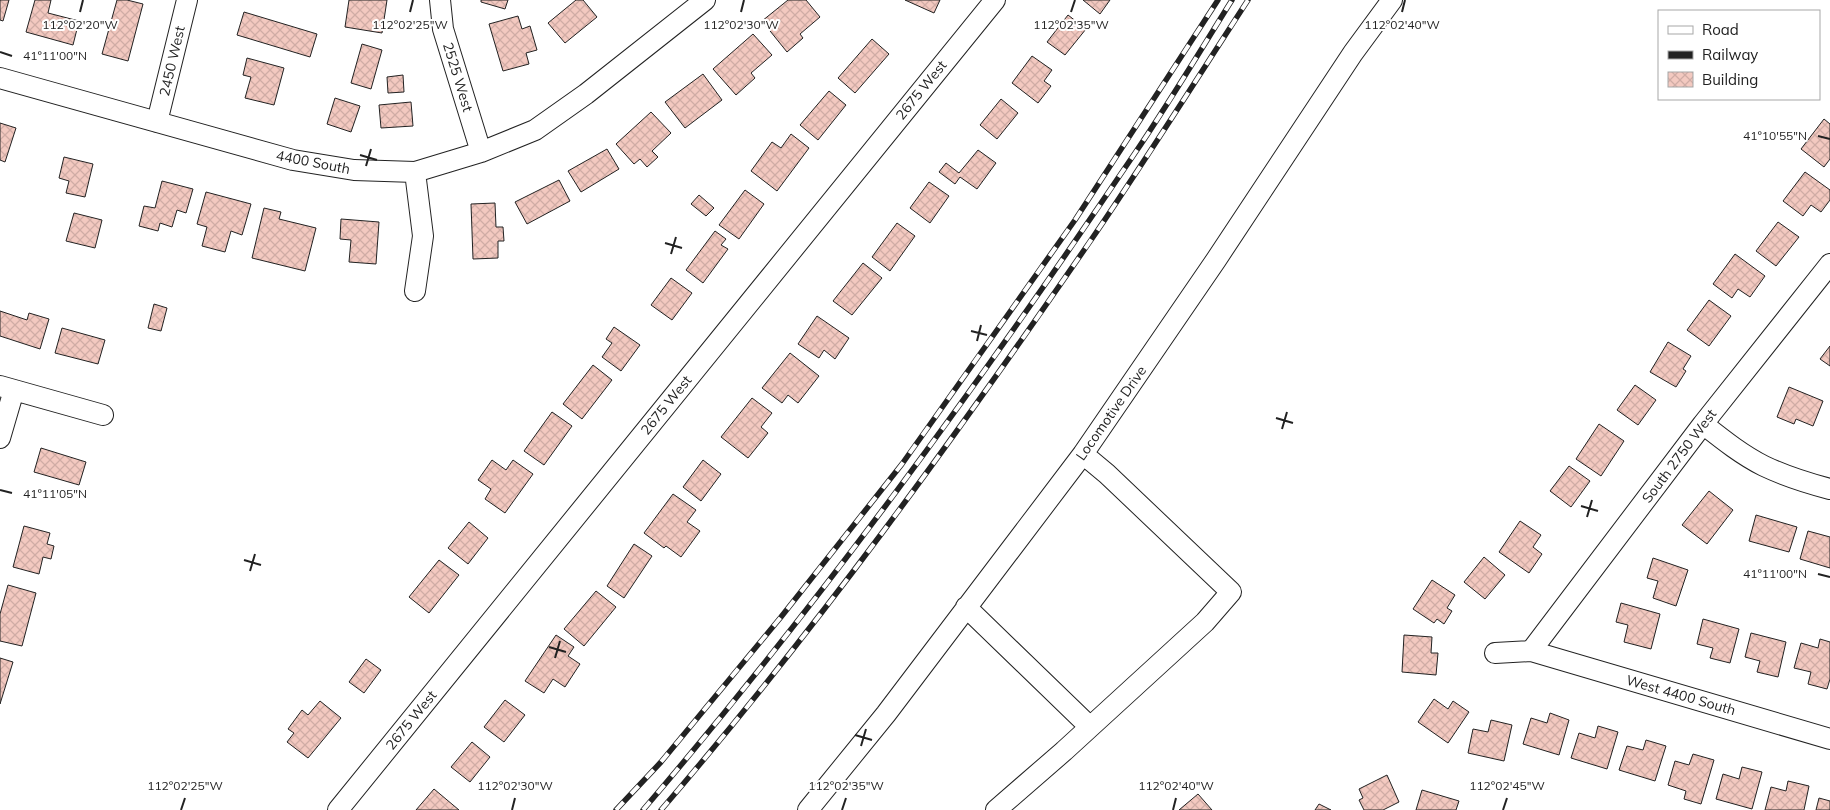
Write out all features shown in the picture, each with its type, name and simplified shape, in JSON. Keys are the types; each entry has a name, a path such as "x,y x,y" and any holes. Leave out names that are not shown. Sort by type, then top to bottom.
{"street":[{"name":"2450 West","path":"157,122 187,0"},
{"name":"2525 West","path":"440,0 443,29 481,152"},
{"name":"4400 South","path":"0,78 293,160 354,170 415,172 481,152 535,130 586,94 705,0"},
{"name":"2675 West","path":"338,810 995,0"},
{"name":"Locomotive Drive","path":"808,810 886,714 1083,454 1216,260 1353,53 1392,0"},
{"path":"415,172 423,236 416,291"},
{"name":"South 2750 West","path":"1531,651 1703,424 1830,264"},
{"path":"0,438 7,388 102,415"},
{"path":"1703,424 1762,465 1794,479 1830,489"},
{"path":"996,810 1090,728 1205,622 1231,592 1107,474 1083,454"},
{"path":"966,607 1090,728"},
{"name":"West 4400 South","path":"1495,653 1531,651 1830,739"}],"building":[{"path":"0,0 9,0 3,21 0,20"},
{"path":"35,0 51,0 48,13 79,21 73,45 26,32"},
{"path":"117,0 127,0 143,4 128,61 102,54"},
{"path":"349,0 387,0 382,33 345,27"},
{"path":"481,0 508,0 505,9 481,2"},
{"path":"576,0 583,0 597,17 565,43 548,23"},
{"path":"788,0 806,0 820,17 800,34 803,38 787,52 762,21"},
{"path":"905,0 940,0 934,13"},
{"path":"1083,0 1110,0 1100,14"},
{"path":"244,12 317,34 310,57 237,35"},
{"path":"1068,15 1086,29 1065,55 1047,42"},
{"path":"518,16 522,29 530,26 537,50 526,53 529,64 503,71 489,24"},
{"path":"753,34 772,55 751,73 755,78 736,95 713,69"},
{"path":"872,39 889,54 855,93 838,78"},
{"path":"362,44 382,50 371,89 351,83"},
{"path":"1032,56 1052,70 1044,81 1051,86 1038,103 1012,83"},
{"path":"247,58 284,68 274,105 245,98 251,77 243,75"},
{"path":"703,74 722,100 685,128 665,102"},
{"path":"403,75 404,92 388,93 387,77"},
{"path":"829,91 846,105 818,140 800,125"},
{"path":"335,98 360,106 351,132 327,124"},
{"path":"1001,99 1018,113 997,139 980,125"},
{"path":"411,102 413,126 381,128 379,105"},
{"path":"651,112 671,133 652,151 658,157 647,167 640,159 634,164 616,144"},
{"path":"1824,119 1830,124 1830,159 1824,167 1801,149"},
{"path":"0,123 16,128 5,162 0,160"},
{"path":"791,134 809,148 777,191 751,171 772,142 781,148"},
{"path":"607,149 619,169 581,192 568,171"},
{"path":"978,150 996,163 977,189 960,177 955,184 939,172 946,163 959,173"},
{"path":"64,157 93,164 85,197 66,193 69,181 59,178"},
{"path":"1805,172 1830,190 1830,200 1821,212 1811,205 1803,216 1783,201"},
{"path":"559,180 570,201 527,224 515,202"},
{"path":"162,181 193,189 186,213 177,210 172,227 160,223 158,231 139,226 144,206 155,208"},
{"path":"929,182 949,196 930,223 910,208"},
{"path":"745,190 764,204 739,239 719,225"},
{"path":"206,192 251,204 242,235 231,231 225,252 202,246 207,227 197,224"},
{"path":"699,195 714,208 706,216 691,204"},
{"path":"495,203 496,227 503,227 504,241 498,241 498,258 473,259 471,204"},
{"path":"264,208 281,212 279,219 316,228 305,271 252,258"},
{"path":"74,213 102,220 95,248 66,241"},
{"path":"341,219 379,222 376,264 349,262 351,240 340,239"},
{"path":"1778,222 1799,237 1776,266 1756,251"},
{"path":"897,223 915,236 890,271 872,257"},
{"path":"715,231 726,239 721,245 728,249 703,283 686,270"},
{"path":"1735,254 1765,276 1750,297 1738,289 1732,298 1713,284"},
{"path":"863,263 882,278 852,315 833,301"},
{"path":"671,278 692,293 672,320 651,305"},
{"path":"1709,300 1731,316 1709,346 1687,330"},
{"path":"154,304 167,308 161,331 148,328"},
{"path":"0,311 27,320 29,313 49,319 40,349 0,336"},
{"path":"817,316 849,338 835,359 824,350 819,358 798,344"},
{"path":"614,327 640,345 621,371 602,357 612,343 606,339"},
{"path":"62,328 105,340 98,364 55,353"},
{"path":"1668,342 1691,356 1683,369 1686,371 1676,387 1650,372"},
{"path":"1830,346 1830,366 1820,359"},
{"path":"790,353 819,376 798,403 788,395 782,403 762,388"},
{"path":"593,365 612,380 582,419 563,404"},
{"path":"1635,385 1656,400 1638,425 1617,410"},
{"path":"1789,387 1823,401 1813,426 1796,419 1794,424 1777,417"},
{"path":"752,398 772,413 761,427 768,433 748,458 721,437"},
{"path":"552,412 572,426 544,465 524,451"},
{"path":"1599,424 1624,441 1601,476 1576,459"},
{"path":"41,448 86,462 79,485 34,472"},
{"path":"492,460 506,470 513,460 533,474 505,513 485,499 491,489 478,480"},
{"path":"703,460 721,474 701,501 683,487"},
{"path":"1569,466 1590,481 1571,507 1550,491"},
{"path":"1709,491 1733,510 1707,544 1682,525"},
{"path":"673,494 696,510 687,522 700,531 681,557 666,546 664,548 644,533"},
{"path":"1756,515 1797,527 1789,552 1749,541"},
{"path":"1520,521 1541,535 1533,547 1542,554 1529,573 1499,552"},
{"path":"469,522 488,538 468,564 448,548"},
{"path":"24,526 50,533 47,544 54,546 51,559 43,557 39,574 13,567"},
{"path":"1808,531 1830,537 1830,568 1800,559"},
{"path":"634,544 652,556 624,598 607,586"},
{"path":"1484,557 1505,575 1485,599 1464,582"},
{"path":"1653,558 1688,570 1676,606 1653,598 1658,581 1647,578"},
{"path":"439,560 459,575 429,613 409,597"},
{"path":"1432,580 1455,595 1447,608 1452,611 1444,624 1437,619 1434,623 1413,609"},
{"path":"8,585 36,593 22,646 0,641 0,614"},
{"path":"596,591 616,607 584,646 564,629"},
{"path":"1621,603 1660,614 1651,649 1624,642 1628,625 1616,622"},
{"path":"1703,619 1739,629 1730,663 1710,658 1713,648 1697,644"},
{"path":"1751,633 1786,642 1778,677 1757,672 1760,661 1745,657"},
{"path":"556,635 574,647 568,656 580,664 565,687 553,679 544,693 525,681"},
{"path":"1404,635 1432,637 1431,653 1438,653 1436,675 1402,672"},
{"path":"1820,639 1830,642 1830,679 1827,689 1808,684 1811,672 1794,668 1801,643 1818,648"},
{"path":"0,658 13,662 0,704"},
{"path":"366,659 381,670 364,693 349,682"},
{"path":"1434,699 1448,709 1453,701 1469,712 1448,743 1418,722"},
{"path":"505,700 525,715 504,742 484,727"},
{"path":"320,701 341,718 308,758 287,742 294,733 288,729 302,710 308,715"},
{"path":"1550,713 1569,720 1559,755 1523,744 1531,718 1547,723"},
{"path":"1491,720 1512,725 1504,761 1468,753 1473,729 1488,732"},
{"path":"1598,726 1618,732 1607,769 1571,758 1579,733 1595,738"},
{"path":"1646,740 1666,746 1655,781 1619,770 1627,746 1643,750"},
{"path":"472,742 490,757 470,782 451,767"},
{"path":"1693,754 1714,760 1701,804 1684,799 1686,791 1668,785 1675,761 1689,765"},
{"path":"1742,767 1762,772 1752,809 1716,799 1723,774 1739,779"},
{"path":"1387,775 1399,802 1383,810 1364,810 1359,800 1363,798 1359,789"},
{"path":"1788,781 1809,786 1804,810 1765,810 1771,787 1786,791"},
{"path":"434,789 459,810 416,810"},
{"path":"1422,790 1459,801 1456,810 1416,810"},
{"path":"1198,794 1212,810 1179,810"},
{"path":"1819,798 1830,801 1830,810 1816,810"},
{"path":"1319,804 1331,810 1315,810"}],"railway":[{"path":"616,810 661,762 781,617 902,464 1075,220 1218,0"},
{"path":"643,810 837,571 959,406 1135,153 1232,0"},
{"path":"661,810 775,673 884,531 989,386 1091,240 1248,0"}]}
